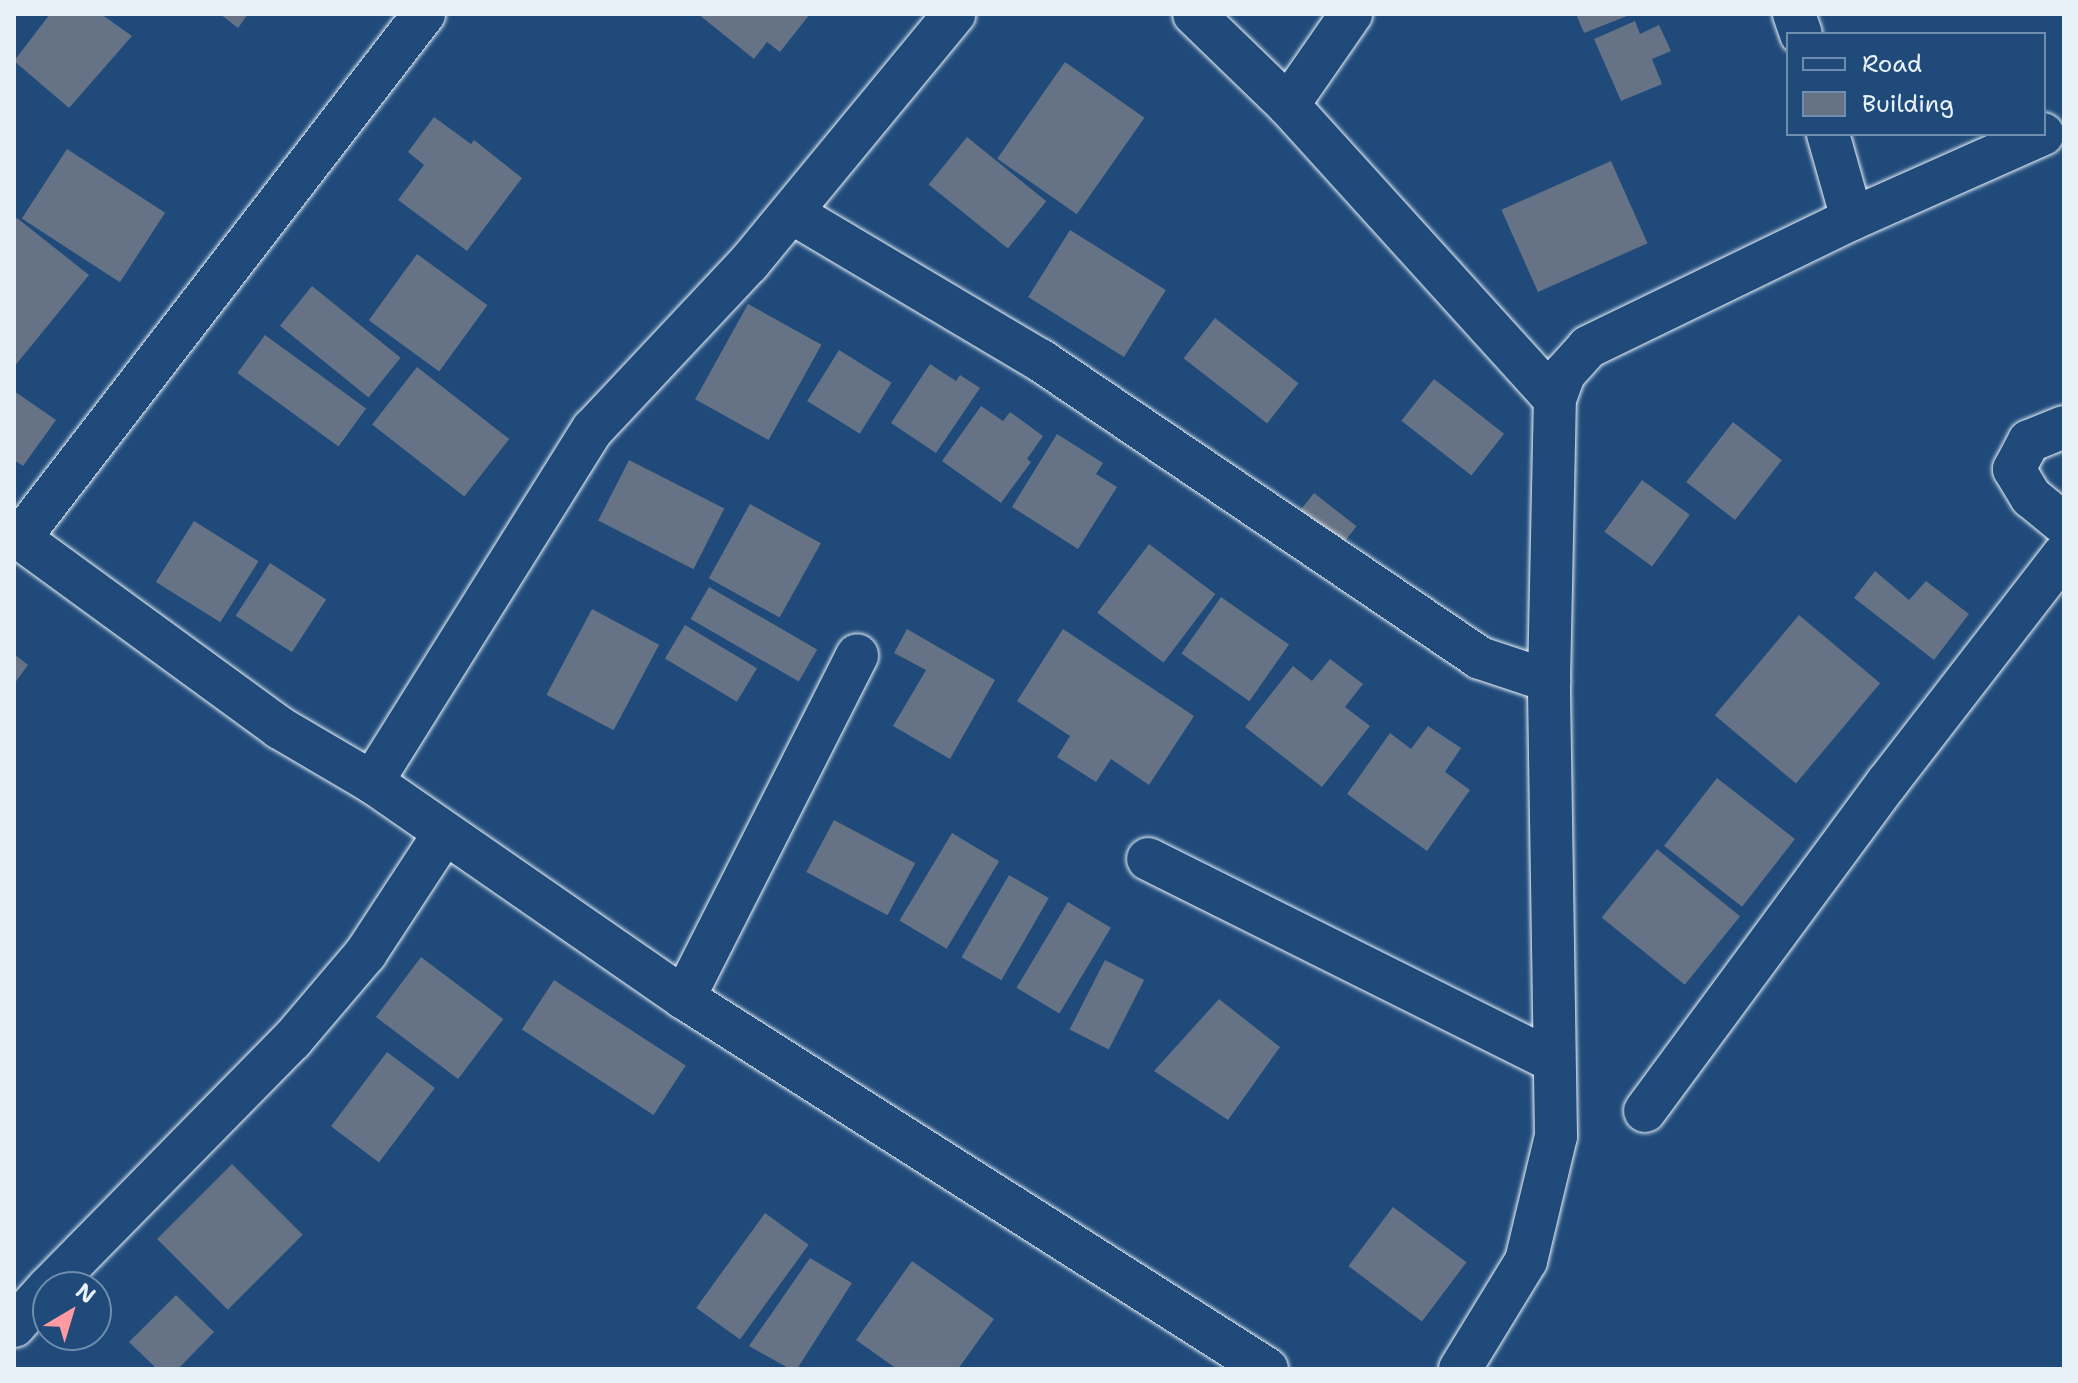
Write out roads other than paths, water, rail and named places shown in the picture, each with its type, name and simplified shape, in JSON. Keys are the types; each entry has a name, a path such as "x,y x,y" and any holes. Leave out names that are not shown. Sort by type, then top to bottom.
{"street":[{"path":"424,14 17,536 280,728 372,782 684,998 1267,1369"},
{"path":"372,782 593,429 792,213 954,14"},
{"path":"1194,14 1288,105 1555,399"},
{"path":"1288,105 1351,14"},
{"path":"1829,136 1852,219"},
{"path":"1460,1369 1526,1261 1556,1136 1553,1061 1555,885 1549,681 1555,399 1564,374 1588,347 1852,219 2039,136"},
{"path":"792,213 1040,360 1480,658 1549,681"},
{"path":"2064,427 2029,441 2014,469 2031,497 2064,524"},
{"path":"1645,1111 1878,795 2064,554"},
{"path":"684,998 857,655"},
{"path":"65,1271 292,1040 366,953 444,834"},
{"path":"1148,859 1553,1061"},
{"path":"14,1326 32,1306"}]}
